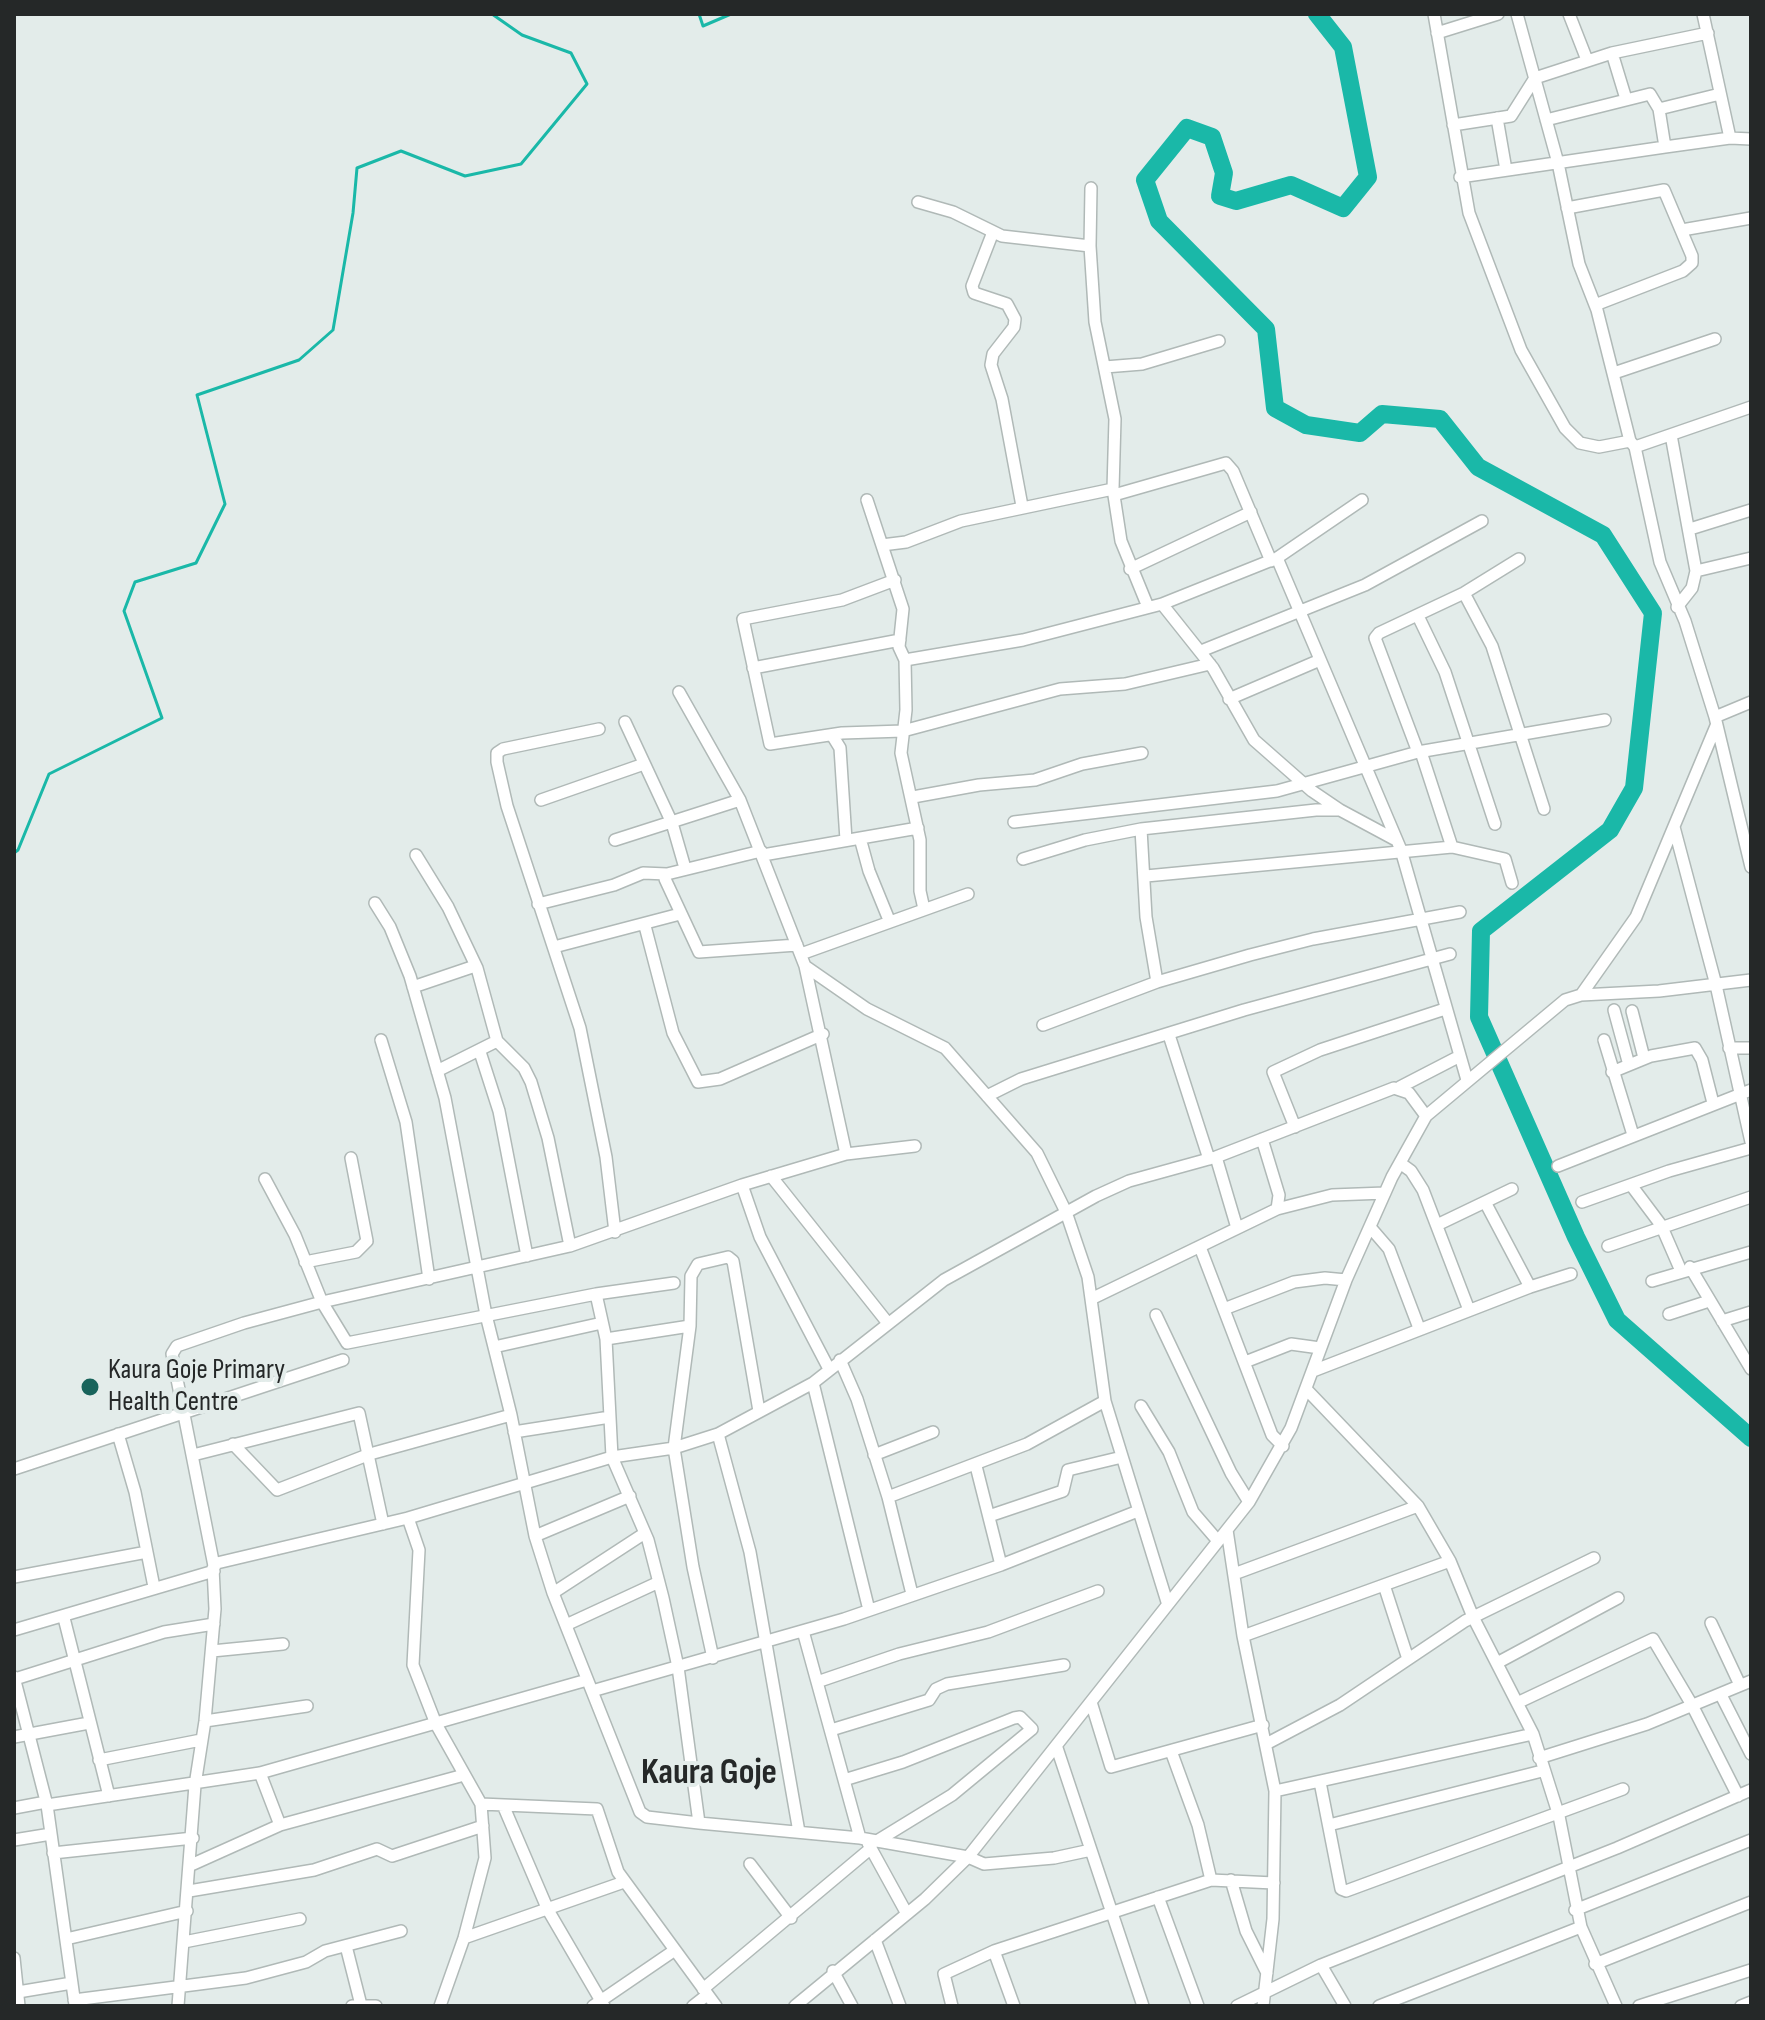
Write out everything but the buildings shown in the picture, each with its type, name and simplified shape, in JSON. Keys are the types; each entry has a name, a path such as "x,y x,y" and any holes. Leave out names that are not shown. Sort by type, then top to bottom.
{"street":[{"path":"1434,14 1460,177 1497,293 1521,350 1565,428 1587,446 1633,444 1671,435 1751,407"},
{"path":"1437,33 1498,14"},
{"path":"1517,14 1558,163 1579,264 1595,305 1633,444 1660,562 1716,721 1750,860"},
{"path":"1569,14 1587,60"},
{"path":"1703,14 1730,138"},
{"path":"1453,125 1497,118 1517,111 1535,78 1612,53 1708,33"},
{"path":"1612,53 1626,99"},
{"path":"1546,120 1650,94 1659,109 1665,147"},
{"path":"1659,109 1720,94"},
{"path":"1497,118 1506,170"},
{"path":"1460,177 1730,138 1751,139"},
{"path":"1091,188 1090,246 1095,322 1115,419 1114,492 1121,541 1148,607"},
{"path":"1567,208 1661,189 1668,192 1692,263 1683,271 1595,305"},
{"path":"918,202 953,212 993,232 1028,240 1090,246"},
{"path":"1682,230 1751,218"},
{"path":"993,232 972,286 974,293 1007,304 1015,319 1014,327 993,354 991,365 1002,399 1022,506"},
{"path":"1614,373 1715,339"},
{"path":"1105,367 1142,364 1219,341"},
{"path":"1671,435 1696,571 1692,588 1677,607"},
{"path":"882,545 906,542 948,525 1022,506 1114,492 1226,463 1301,613 1398,845 1434,958 1445,1009 1467,1080"},
{"path":"867,500 903,609 900,640 905,660 901,753 918,828 920,891 924,909"},
{"path":"905,660 1023,640 1162,604 1274,560 1362,500"},
{"path":"1690,529 1751,510"},
{"path":"1130,569 1251,512"},
{"path":"1201,651 1365,585 1482,521"},
{"path":"1696,571 1751,558"},
{"path":"1452,847 1420,752 1375,646 1379,633 1464,593 1519,559"},
{"path":"895,580 842,600 743,619 770,744 832,735 903,731 1060,689 1125,684 1210,664"},
{"path":"1464,593 1492,646 1544,809"},
{"path":"1162,604 1210,664 1254,740 1301,782 1398,845"},
{"path":"1418,616 1445,672 1495,824"},
{"path":"753,668 900,640"},
{"path":"1229,699 1320,660"},
{"path":"679,692 740,800 805,966 823,1034 846,1154"},
{"path":"1581,995 1636,917 1716,721 1745,704 1751,715"},
{"path":"1014,822 1252,795 1420,752 1605,720"},
{"path":"625,722 672,823 685,868"},
{"path":"599,729 503,749 497,753 507,806 580,1028 606,1157 615,1232"},
{"path":"832,735 840,748 846,840"},
{"path":"913,797 1035,780 1082,764 1142,753"},
{"path":"541,800 644,764"},
{"path":"615,840 740,800"},
{"path":"1023,859 1085,840 1141,829 1340,810"},
{"path":"1582,1202 1751,1145 1716,985 1674,827"},
{"path":"538,904 614,885 643,873 667,874 762,853 918,828"},
{"path":"1141,829 1146,917 1157,982"},
{"path":"860,838 866,863 889,920"},
{"path":"1146,876 1344,860 1398,845 1452,847 1505,859 1512,883"},
{"path":"416,855 448,907 475,966 491,1011 497,1041 524,1068 537,1099 570,1246"},
{"path":"667,874 665,879 699,952 799,950 968,894"},
{"path":"375,903 390,927 413,987 437,1071 535,1536 553,1593 640,1812 647,1817 799,1832 968,1857 984,1864 1091,1850"},
{"path":"1043,1025 1157,982 1313,939 1460,912"},
{"path":"554,947 609,931 645,926 680,914"},
{"path":"645,926 673,1033 698,1082 731,1075 823,1034"},
{"path":"987,1096 1021,1079 1244,1010 1450,954"},
{"path":"413,987 475,966"},
{"path":"805,966 867,1009 945,1048 1037,1153 1066,1212 1088,1277 1105,1401 1167,1602"},
{"path":"795,2006 833,1971 907,1914 968,1857 1249,1502 1283,1446 1307,1390 1346,1280 1385,1193 1426,1116 1478,1069 1565,1000 1581,995 1751,980"},
{"path":"1295,1127 1273,1072 1320,1050 1445,1009"},
{"path":"1614,1010 1629,1065"},
{"path":"1632,1011 1644,1058"},
{"path":"1169,1035 1237,1228"},
{"path":"381,1040 406,1122 429,1279"},
{"path":"1604,1040 1633,1135"},
{"path":"437,1071 497,1041"},
{"path":"1612,1072 1644,1058 1695,1048 1702,1060 1713,1103"},
{"path":"1729,1048 1751,1048"},
{"path":"480,1052 499,1111 527,1256"},
{"path":"14,1630 64,1618 214,1568 408,1518 612,1457 674,1448 718,1434 813,1383 944,1280 1066,1212 1129,1181 1213,1158 1400,1087 1458,1057"},
{"path":"1400,1087 1426,1116"},
{"path":"1558,1166 1751,1090"},
{"path":"1262,1139 1279,1195 1277,1209"},
{"path":"178,2006 195,1785 212,1651 214,1568 172,1354 177,1346 244,1323 322,1302 570,1246 742,1185 846,1154 915,1146"},
{"path":"305,1262 356,1252 367,1241 351,1158"},
{"path":"1400,1163 1411,1171 1423,1190 1469,1310"},
{"path":"771,1176 887,1322"},
{"path":"265,1179 322,1302 347,1343 596,1294 674,1283"},
{"path":"742,1185 766,1250 829,1369"},
{"path":"1631,1185 1661,1225 1686,1269 1722,1321 1748,1369"},
{"path":"1437,1225 1512,1189"},
{"path":"1091,1299 1277,1209 1332,1195 1385,1193"},
{"path":"1608,1246 1661,1225 1751,1197"},
{"path":"1485,1202 1530,1287"},
{"path":"1370,1227 1389,1249 1419,1328"},
{"path":"1200,1247 1272,1435 1283,1446"},
{"path":"1652,1281 1751,1252"},
{"path":"713,1658 691,1557 674,1448 690,1326 691,1276 695,1268 712,1260 731,1258 738,1277 759,1411"},
{"path":"1313,1371 1419,1328 1571,1274"},
{"path":"1224,1309 1294,1282 1325,1278 1346,1280"},
{"path":"596,1294 606,1339 612,1457 645,1533 659,1582 678,1667 699,1823"},
{"path":"1669,1314 1709,1301"},
{"path":"1722,1321 1751,1312"},
{"path":"1156,1315 1231,1473 1249,1502"},
{"path":"494,1347 602,1323"},
{"path":"606,1339 690,1326"},
{"path":"1245,1362 1291,1344 1320,1348"},
{"path":"14,1469 343,1360"},
{"path":"840,1360 857,1399 888,1497 912,1594"},
{"path":"813,1383 869,1610"},
{"path":"1307,1390 1418,1506 1450,1561 1473,1617 1533,1734 1542,1771 1559,1816 1575,1910 1595,1964 1616,2006"},
{"path":"888,1497 1027,1444 1105,1401"},
{"path":"1141,1406 1163,1440 1193,1512 1218,1541"},
{"path":"193,1455 353,1411 361,1415 366,1455 383,1524"},
{"path":"233,1444 277,1490 366,1455 511,1415"},
{"path":"514,1432 610,1417"},
{"path":"874,1455 933,1432"},
{"path":"118,1434 154,1587"},
{"path":"718,1434 750,1552 799,1832"},
{"path":"989,1516 1063,1491 1068,1470 1122,1457"},
{"path":"976,1466 1001,1565"},
{"path":"535,1536 630,1496"},
{"path":"1234,1574 1418,1506"},
{"path":"14,1808 195,1785 260,1773 436,1724 713,1658 1001,1565 1138,1511"},
{"path":"408,1518 419,1550 413,1665 436,1724 481,1804 483,1826 485,1858 464,1938 440,2006"},
{"path":"1227,1530 1243,1636 1268,1743 1275,1791 1274,1883 1263,2000"},
{"path":"553,1593 645,1533"},
{"path":"14,1577 147,1552"},
{"path":"1268,1743 1340,1705 1473,1617 1594,1558"},
{"path":"1243,1636 1450,1561"},
{"path":"566,1625 659,1582"},
{"path":"1384,1585 1408,1659"},
{"path":"817,1682 899,1654 988,1632 1098,1591"},
{"path":"1497,1663 1618,1598"},
{"path":"64,1618 109,1796"},
{"path":"1539,1758 1647,1724 1746,1683 1711,1623"},
{"path":"214,1624 164,1632 14,1678 46,1804 75,2003 180,1989 284,1969 346,1946 401,1931"},
{"path":"803,1631 844,1780 868,1842 907,1914"},
{"path":"1237,2006 1263,2000 1321,1965 1747,1794 1653,1639 1517,1703"},
{"path":"212,1651 283,1644"},
{"path":"831,1730 929,1700 936,1689 947,1684 1064,1665"},
{"path":"1721,1695 1751,1754"},
{"path":"1091,1702 1111,1767 1263,1725"},
{"path":"205,1721 307,1706"},
{"path":"693,2006 791,1918 868,1842 952,1795 1032,1729 1020,1717 1014,1718 903,1762 844,1780"},
{"path":"14,1737 89,1723"},
{"path":"1275,1791 1533,1734"},
{"path":"99,1760 201,1740"},
{"path":"1057,1748 1143,2006"},
{"path":"1171,1751 1198,1825 1211,1880"},
{"path":"1329,1825 1542,1771"},
{"path":"260,1773 280,1825"},
{"path":"191,1865 280,1825 464,1775"},
{"path":"1320,1782 1341,1889 1346,1891 1559,1816 1623,1789"},
{"path":"481,1804 597,1809 624,1882 716,2006"},
{"path":"503,1805 548,1910 599,2005 675,1950"},
{"path":"189,1891 314,1870 377,1849 392,1856 483,1826"},
{"path":"14,1840 51,1834"},
{"path":"53,1853 193,1838"},
{"path":"1575,1910 1751,1840"},
{"path":"750,1864 791,1918"},
{"path":"952,2006 944,1974 994,1951 1211,1880 1274,1883"},
{"path":"1231,1880 1246,1931 1267,1973"},
{"path":"464,1938 624,1882"},
{"path":"1158,1897 1198,2006"},
{"path":"1595,1964 1751,1902"},
{"path":"66,1939 187,1911"},
{"path":"184,1942 300,1919"},
{"path":"1379,2006 1581,1927"},
{"path":"875,1940 900,2006"},
{"path":"346,1946 356,2005 376,2006"},
{"path":"994,1951 1014,2006"},
{"path":"14,1958 19,2006"},
{"path":"1321,1965 1345,2006"},
{"path":"1639,2006 1751,1970"},
{"path":"833,1971 852,2006"},
{"path":"18,1992 72,1983"},
{"path":"1741,2006 1751,2002"}],"waterway":[{"path":"14,853 18,850 49,774 162,718 124,611 135,582 196,563 225,504 197,395 299,360 333,330 353,213 357,168 401,151 465,176 521,164 587,84 571,53 522,35 492,14"},
{"path":"699,14 703,26 731,14"},
{"path":"1317,14 1343,47 1368,177 1343,208 1291,185 1236,201 1220,196 1224,173 1212,137 1187,128 1145,180 1159,221 1266,329 1275,408 1306,425 1360,433 1382,414 1440,419 1478,467 1603,535 1653,613 1634,788 1610,830 1481,931 1479,1017 1576,1237 1617,1320 1751,1438"}],"place":[{"name":"Kaura Goje Primary Health Centre","path":"90,1387"}],"district":[{"name":"Kaura Goje","path":"709,1774"}]}
